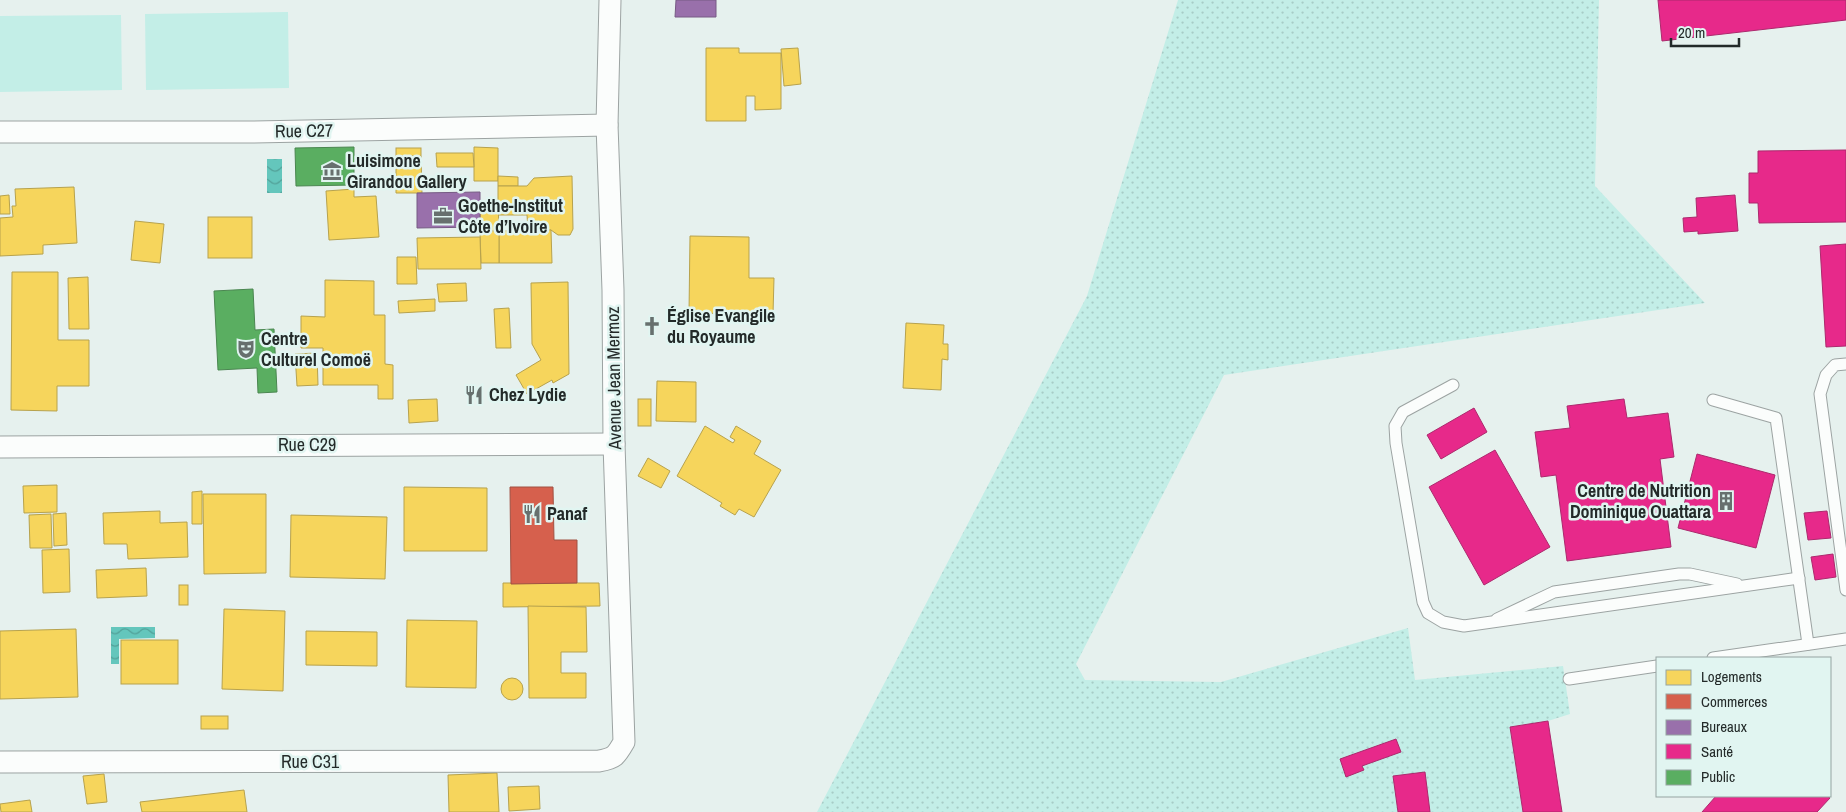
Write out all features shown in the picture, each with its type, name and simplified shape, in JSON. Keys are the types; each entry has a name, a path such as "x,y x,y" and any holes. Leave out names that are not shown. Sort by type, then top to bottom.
{"street":[{"name":"Avenue Jean Mermoz","path":"610,0 607,125 613,290 614,444 624,742 618,754"},
{"name":"Rue C27","path":"0,132 251,132 607,125"},
{"name":"Rue C29","path":"0,447 614,444"},
{"name":"Rue C31","path":"0,762 599,761 614,758 618,754"}],"lane":[{"path":"1846,364 1835,365 1826,375 1820,394 1846,590"},
{"path":"1453,384 1403,412 1395,426 1396,443 1423,602 1428,613 1443,622 1464,626 1799,578"},
{"path":"1713,400 1776,418 1808,644"},
{"path":"1488,623 1554,592 1670,575 1690,574 1746,586"},
{"path":"1720,657 1846,639"},
{"path":"1569,679 1656,666"}],"shaded area":[{"path":"1178,0 1599,0 1595,186 1705,303 1224,375 1076,664 1085,680 1221,682 1408,628 1415,680 1563,666 1570,714 1548,721 1510,727 1523,812 817,812 1087,296"},
{"path":"288,12 289,88 146,90 145,14"},
{"path":"121,15 122,90 0,92 0,16"}],"water":[{"path":"267,159 282,159 282,193 267,193"},
{"path":"111,627 155,627 155,638 119,639 119,664 111,664"}],"building: Logements":[{"path":"706,48 739,48 739,53 781,53 781,109 755,110 755,96 746,96 746,121 706,121"},
{"path":"798,48 801,84 784,86 781,49"},
{"path":"474,147 498,148 498,181 474,181"},
{"path":"396,148 421,148 421,156 396,156"},
{"path":"436,153 473,153 474,167 437,167"},
{"path":"396,156 421,156 422,193 396,193"},
{"path":"498,176 518,177 518,186 498,186"},
{"path":"572,176 573,229 570,235 558,235 551,230 528,230 527,215 498,215 498,186 527,186 534,178"},
{"path":"74,187 77,243 43,245 43,254 0,256 0,218 13,217 12,206 16,206 15,189"},
{"path":"354,189 354,197 376,196 379,237 329,240 326,191"},
{"path":"9,195 10,214 0,214 0,196"},
{"path":"480,201 498,201 499,231 480,231"},
{"path":"208,217 252,217 252,258 208,258"},
{"path":"135,221 164,224 160,263 131,260"},
{"path":"551,230 552,263 499,263 499,231"},
{"path":"480,231 499,231 499,263 481,263"},
{"path":"690,236 749,237 749,278 774,278 773,314 689,313"},
{"path":"480,237 481,269 418,269 417,238"},
{"path":"397,257 416,257 417,284 397,284"},
{"path":"12,272 58,272 58,340 89,340 89,386 57,386 57,411 11,410"},
{"path":"88,277 89,329 69,329 68,278"},
{"path":"325,280 374,281 374,315 385,315 385,364 393,365 393,399 378,399 378,385 323,385 323,348 301,348 301,316 325,317"},
{"path":"568,282 569,374 553,383 552,380 527,394 516,375 541,360 532,344 531,283"},
{"path":"466,283 467,301 439,302 437,284"},
{"path":"435,299 435,311 399,313 398,301"},
{"path":"509,308 511,348 496,348 494,309"},
{"path":"906,323 944,325 943,344 948,344 948,360 942,359 941,390 903,388"},
{"path":"317,353 318,385 297,386 295,354"},
{"path":"657,381 696,382 696,422 656,421"},
{"path":"437,399 438,421 409,423 408,400"},
{"path":"638,399 651,399 651,426 638,426"},
{"path":"705,426 733,443 735,440 730,437 736,426 761,441 754,454 781,470 754,517 739,509 735,515 720,506 722,503 677,476"},
{"path":"648,458 670,471 661,488 638,476"},
{"path":"57,485 57,512 24,513 23,486"},
{"path":"404,487 487,488 487,551 404,551"},
{"path":"202,491 202,524 192,524 192,492"},
{"path":"203,494 266,494 266,573 204,574"},
{"path":"160,511 160,523 187,522 188,557 128,559 127,544 104,544 103,513"},
{"path":"66,513 67,545 54,546 53,514"},
{"path":"51,514 52,548 30,548 29,515"},
{"path":"291,515 387,517 385,579 290,577"},
{"path":"69,549 70,592 43,593 42,550"},
{"path":"146,568 147,596 97,598 96,570"},
{"path":"503,583 599,583 600,606 503,607"},
{"path":"179,585 188,585 188,605 179,605"},
{"path":"528,606 586,607 587,652 561,652 561,673 586,673 586,698 529,698"},
{"path":"224,609 285,611 283,691 222,689"},
{"path":"407,620 477,621 476,688 406,687"},
{"path":"76,629 78,697 0,699 0,631"},
{"path":"306,631 377,632 377,666 306,665"},
{"path":"121,640 178,640 178,684 121,684"},
{"path":"512,678 520,681 523,689 520,697 512,700 504,697 501,689 504,681"},
{"path":"201,716 228,716 228,729 201,729"},
{"path":"497,773 499,812 449,812 448,775"},
{"path":"104,774 107,802 87,804 83,776"},
{"path":"539,786 540,809 509,811 508,787"},
{"path":"244,790 247,812 142,812 140,802"},
{"path":"30,800 32,812 1,812 0,804"}],"building: Commerces":[{"name":"Panaf","path":"510,487 553,487 554,540 577,540 577,583 511,584"}],"building: Bureaux":[{"path":"676,0 716,0 716,17 675,17"},
{"path":"480,192 480,227 417,228 417,193"}],"building: Santé":[{"path":"1658,0 1846,0 1846,20 1662,41"},
{"path":"1846,150 1846,222 1759,223 1758,203 1749,203 1749,173 1758,173 1758,151"},
{"path":"1735,195 1738,231 1698,234 1698,231 1684,232 1683,218 1697,217 1696,198"},
{"path":"1846,244 1846,346 1826,347 1820,246"},
{"path":"1624,399 1627,418 1668,413 1674,457 1660,459 1671,547 1567,561 1556,475 1541,477 1535,432 1570,428 1567,406"},
{"path":"1474,408 1487,432 1441,459 1427,435"},
{"path":"1495,450 1550,547 1484,585 1429,487"},
{"name":"Centre de Nutrition Dominique Ouattara","path":"1697,454 1775,475 1756,548 1678,528"},
{"path":"1827,511 1831,538 1808,540 1804,513"},
{"path":"1833,554 1836,577 1815,580 1811,557"},
{"path":"1548,721 1562,812 1523,812 1510,727"},
{"path":"1396,739 1401,752 1362,766 1364,770 1346,777 1340,759"},
{"path":"1425,772 1430,812 1398,812 1393,776"},
{"path":"1715,797 1830,798 1817,812 1702,812"}],"building: Public":[{"path":"354,147 354,185 296,186 295,148"},
{"name":"Centre Culturel Comoë","path":"253,289 255,330 274,329 277,392 258,393 257,368 218,370 214,291"}],"place":[{"name":"Luisimone Girandou Gallery","path":"332,171"},
{"name":"Goethe-Institut Côte d’Ivoire","path":"443,216"},
{"name":"Église Evangile du Royaume","path":"652,326"},
{"name":"Centre Culturel Comoë","path":"246,349"},
{"name":"Chez Lydie","path":"474,395"},
{"name":"Centre de Nutrition Dominique Ouattara","path":"1726,501"},
{"name":"Panaf","path":"532,514"}]}
